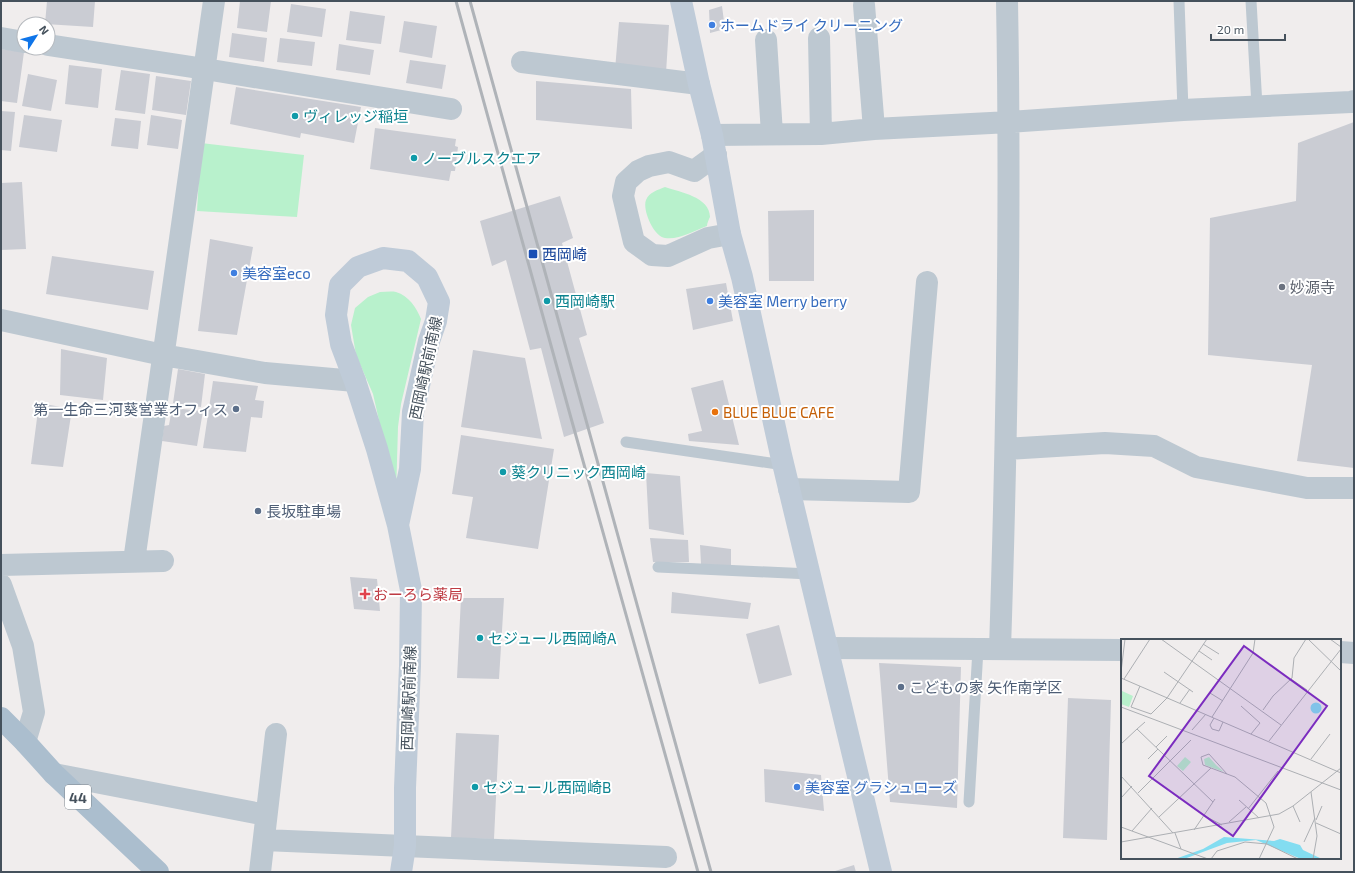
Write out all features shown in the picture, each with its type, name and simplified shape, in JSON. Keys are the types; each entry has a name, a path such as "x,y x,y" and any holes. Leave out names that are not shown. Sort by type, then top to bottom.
{"main road":[{"name":"44","path":"1,718 54,774 158,872"}],"street":[{"path":"134,561 214,1"},
{"path":"681,1 714,145 730,234 742,277 789,489 881,872"},
{"path":"1000,649 1006,449 1010,122 1008,1"},
{"path":"864,5 874,129"},
{"path":"1,38 16,41"},
{"path":"819,38 821,134"},
{"path":"766,40 772,134"},
{"path":"56,46 451,109"},
{"path":"522,62 699,84"},
{"path":"730,234 708,238 668,256 652,255 634,242 623,196 626,182 638,171 648,166 669,162 694,171 714,145 772,134 821,134 874,129 1354,101"},
{"name":"西岡崎駅前南線","path":"398,525 410,470 413,412 427,348 436,320 439,302 427,277 408,261 383,258 358,267 340,284 336,315 341,344 355,381 377,449 398,525 410,590 410,666 404,788 404,846 402,872"},
{"path":"789,489 908,492 927,282"},
{"path":"1,320 163,355 265,373 355,381"},
{"path":"1006,449 1105,443 1154,446 1196,467 1307,488 1354,488"},
{"path":"1,565 163,561"},
{"path":"1,584 23,646 34,712 25,742"},
{"path":"828,648 1121,650"},
{"path":"1341,652 1354,653"},
{"path":"260,872 276,734"},
{"path":"54,774 266,815"},
{"path":"264,840 666,857"}],"lane":[{"path":"1180,1 1183,110"},
{"path":"1251,1 1257,106"},
{"path":"626,442 784,465"},
{"path":"658,567 810,574"},
{"path":"969,802 978,649"}],"green space":[{"path":"201,143 304,155 297,217 197,211"},
{"path":"665,187 686,193 700,200 709,210 710,217 707,226 676,238 665,238 657,233 647,216 645,204 647,197 651,193"},
{"path":"380,292 396,292 405,296 417,310 421,319 401,404 398,427 396,495 373,394 356,355 351,325 355,308 368,297"}],"building":[{"path":"47,1 95,1 93,27 56,25 56,16 46,16"},
{"path":"240,1 271,1 267,32 237,28"},
{"path":"291,4 326,9 322,37 287,32"},
{"path":"722,6 725,29 710,33 709,10"},
{"path":"350,11 385,16 381,44 346,40"},
{"path":"404,21 437,26 432,58 399,52"},
{"path":"619,22 669,25 666,73 615,70"},
{"path":"232,33 267,38 264,62 229,57"},
{"path":"280,38 315,42 312,66 277,62"},
{"path":"339,44 374,50 370,75 336,70"},
{"path":"1,49 16,51 16,56 23,56 17,103 1,101"},
{"path":"410,60 446,65 442,89 406,83"},
{"path":"69,65 102,69 98,108 65,104"},
{"path":"121,70 150,74 145,114 115,110"},
{"path":"28,74 57,80 51,111 22,106"},
{"path":"156,76 191,81 186,115 152,110"},
{"path":"536,81 631,89 632,129 536,120"},
{"name":"ヴィレッジ稲垣","path":"236,87 361,107 354,143 301,133 300,138 230,124"},
{"path":"1,111 15,112 11,151 1,150"},
{"path":"24,115 62,120 57,152 19,147"},
{"path":"151,115 182,120 178,149 147,145"},
{"path":"115,118 141,121 138,149 111,146"},
{"name":"妙源寺","path":"1354,122 1354,468 1297,461 1312,365 1208,355 1210,218 1296,201 1298,143"},
{"name":"ノーブルスクエア","path":"375,128 456,139 455,146 458,147 455,171 451,171 449,181 370,169"},
{"path":"22,182 26,249 1,250 1,183"},
{"name":"西岡崎駅","path":"560,196 573,238 562,243 587,335 579,338 604,423 564,437 541,348 530,350 506,260 492,266 480,221"},
{"path":"814,210 814,281 769,281 768,211"},
{"path":"210,239 253,247 237,335 198,331"},
{"path":"52,256 154,271 148,310 46,294"},
{"path":"726,283 733,321 693,330 686,289"},
{"path":"61,349 107,358 103,400 60,395"},
{"path":"473,350 525,358 542,439 461,427"},
{"path":"178,369 205,374 201,407 173,403"},
{"path":"723,380 739,445 689,441 688,434 702,431 691,388"},
{"name":"第一生命三河葵営業オフィス","path":"213,381 258,386 255,400 264,401 262,418 251,417 246,452 203,448"},
{"path":"39,403 72,409 63,467 31,464"},
{"path":"172,408 203,411 197,446 162,441 164,426 169,425"},
{"name":"葵クリニック西岡崎","path":"461,435 554,449 538,549 466,538 473,497 452,494"},
{"path":"646,473 680,476 684,535 649,529"},
{"path":"650,538 688,540 689,562 653,562"},
{"path":"700,545 731,549 731,566 701,564"},
{"name":"おーろら薬局","path":"350,577 377,579 380,611 354,609"},
{"path":"672,592 751,603 748,619 671,613"},
{"name":"セジュール西岡崎A","path":"461,598 504,598 499,679 457,678"},
{"path":"779,625 792,675 759,684 746,634"},
{"path":"879,663 961,667 957,808 890,802"},
{"path":"1068,698 1111,700 1107,840 1063,838"},
{"name":"セジュール西岡崎B","path":"456,733 499,735 494,839 451,838"},
{"path":"764,769 821,775 824,811 765,802"},
{"path":"854,865 856,872 832,872"}],"railway":[{"path":"456,1 698,872"},
{"path":"470,1 711,872"}],"place":[{"name":"ホームドライ クリーニング","path":"712,25"},
{"name":"ヴィレッジ稲垣","path":"295,116"},
{"name":"ノーブルスクエア","path":"414,158"},
{"name":"西岡崎","path":"533,254"},
{"name":"美容室eco","path":"234,273"},
{"name":"妙源寺","path":"1282,287"},
{"name":"西岡崎駅","path":"547,301"},
{"name":"美容室 Merry berry","path":"710,301"},
{"name":"第一生命三河葵営業オフィス","path":"236,409"},
{"name":"BLUE BLUE CAFE","path":"715,412"},
{"name":"葵クリニック西岡崎","path":"503,472"},
{"name":"長坂駐車場","path":"258,511"},
{"name":"おーろら薬局","path":"365,594"},
{"name":"セジュール西岡崎A","path":"480,638"},
{"name":"こどもの家 矢作南学区","path":"901,687"},
{"name":"セジュール西岡崎B","path":"475,787"},
{"name":"美容室 グラシュローズ","path":"797,787"}]}
